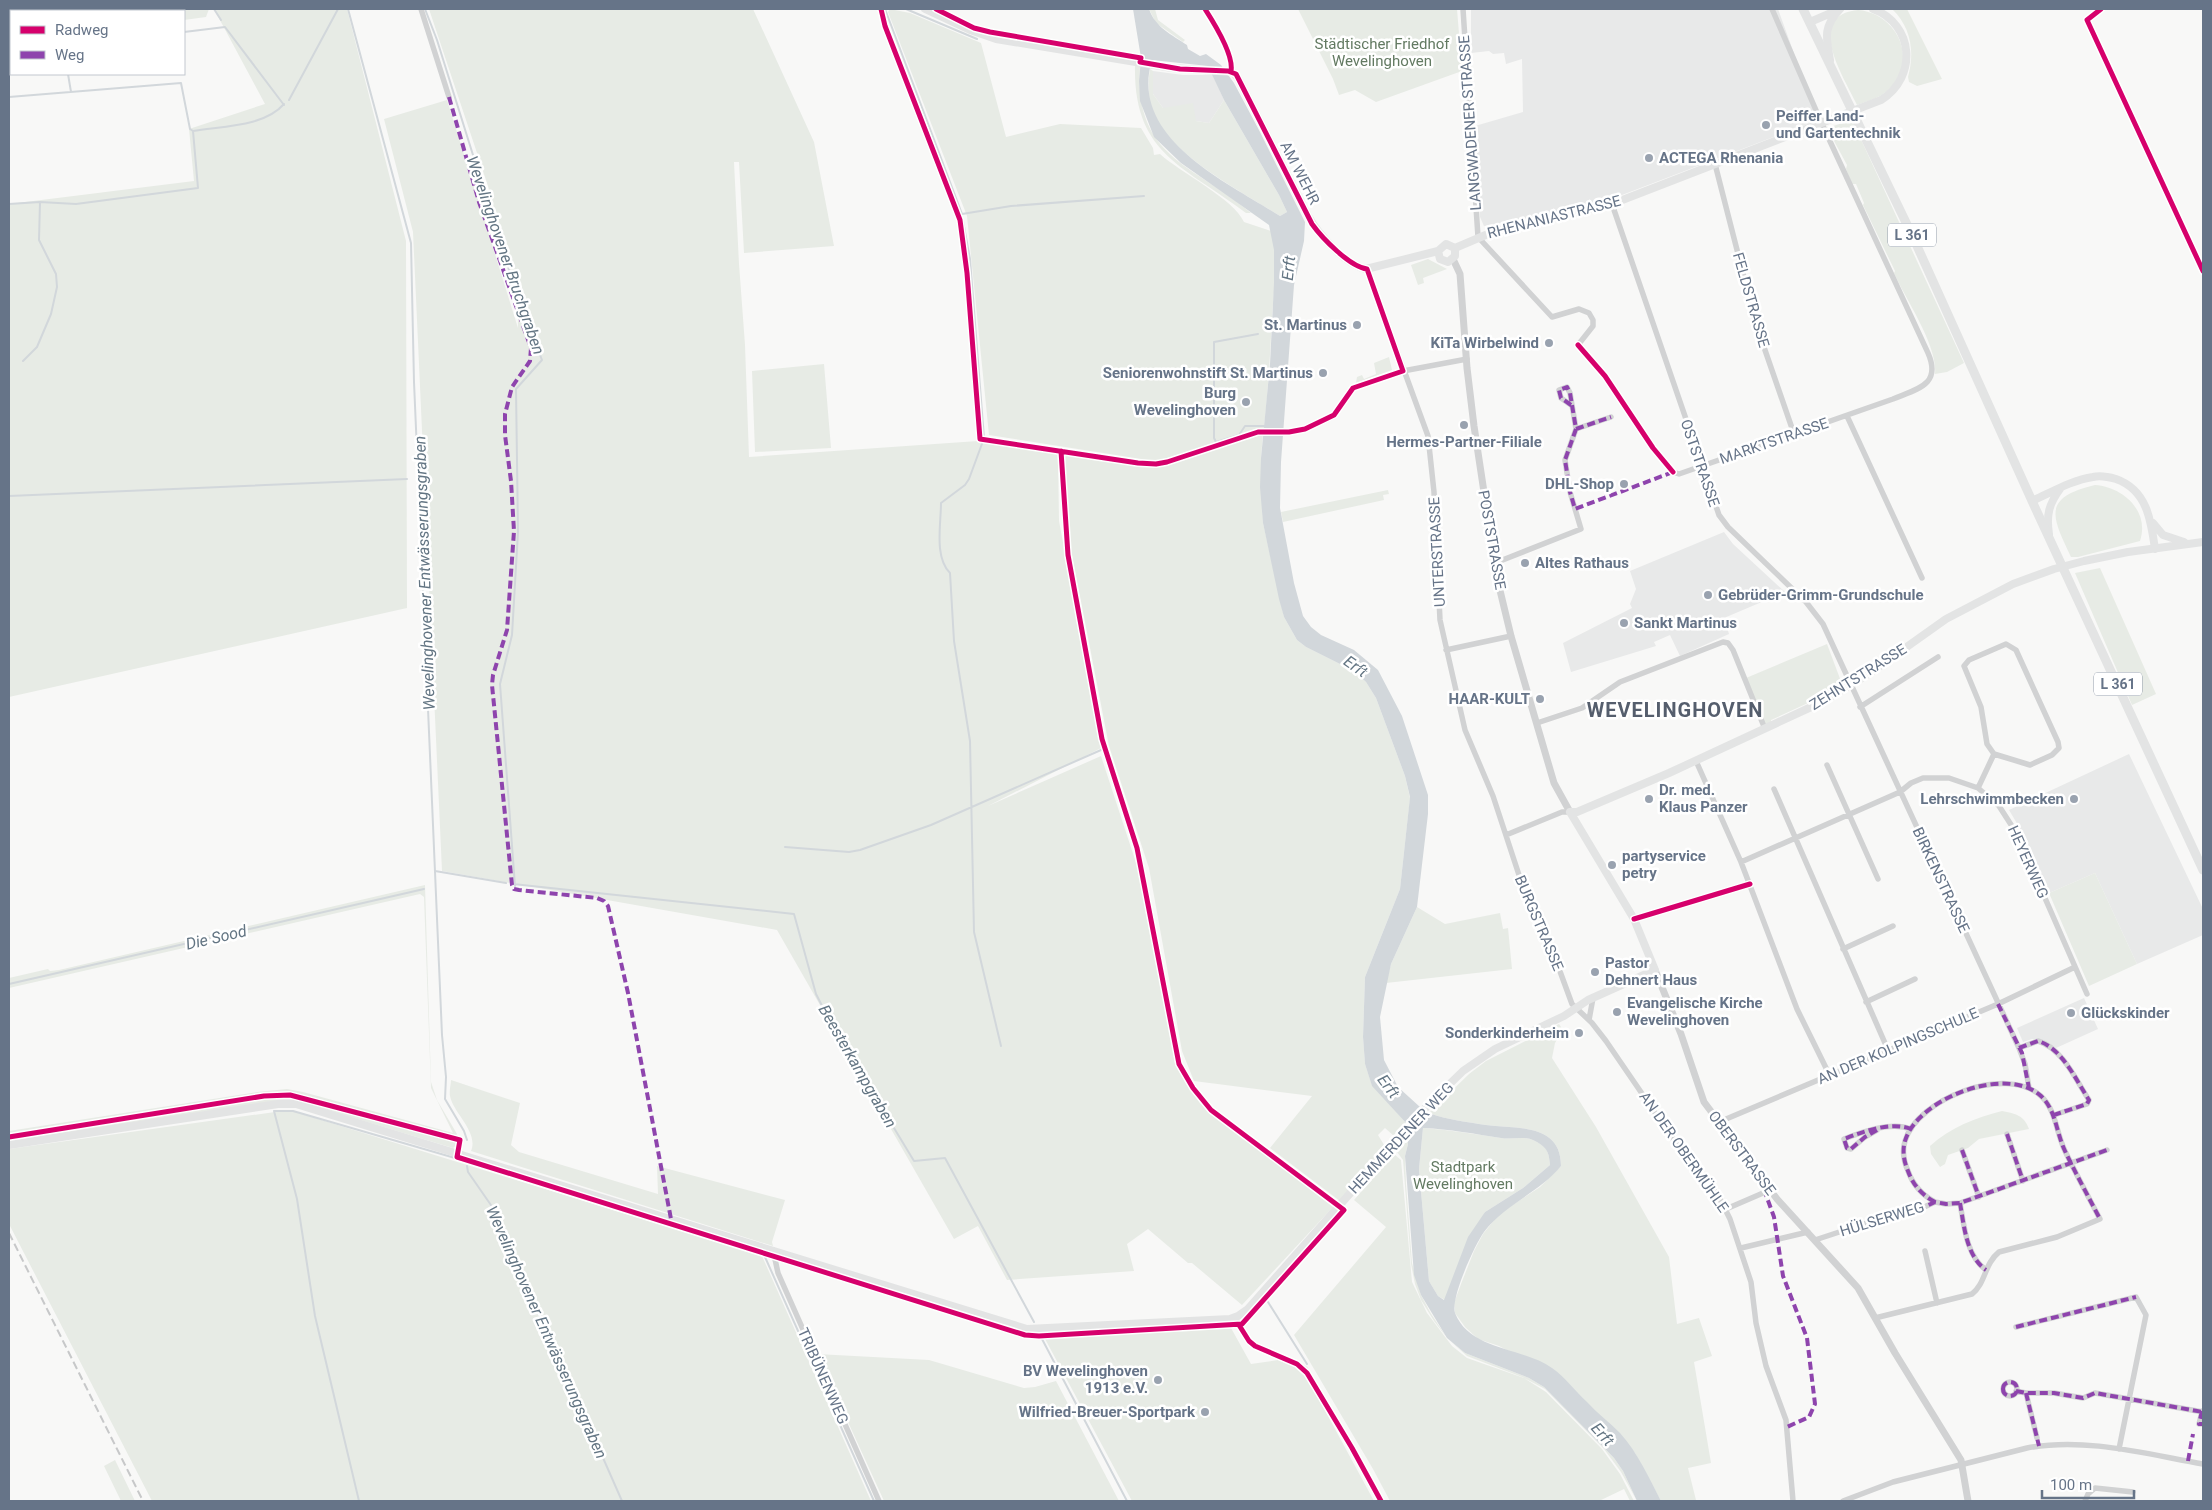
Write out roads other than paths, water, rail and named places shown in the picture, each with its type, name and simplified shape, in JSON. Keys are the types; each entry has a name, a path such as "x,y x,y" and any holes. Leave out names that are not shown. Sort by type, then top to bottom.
{"main road":[{"path":"925,9 986,36 1152,64 1228,71"},
{"path":"1803,9 1810,22"},
{"name":"L 361","path":"1840,9 1810,22 1952,322 2032,501 2203,870"},
{"name":"L 361","path":"1830,62 1826,31 1831,19 1840,9"},
{"name":"RHENANIASTRASSE","path":"1455,248 1493,231 1612,204 1872,104 1890,94 1898,85 1905,72 1908,59 1905,41 1899,29 1887,16 1873,9"},
{"name":"AM WEHR","path":"1228,71 1237,76 1315,227 1329,243 1356,265 1368,269"},
{"path":"1368,269 1438,251 1446,244 1455,248 1456,254 1448,262 1443,261 1438,256 1438,251"},
{"path":"2032,501 2061,488 2097,476 2119,480 2138,493 2150,518 2158,530 2166,537 2193,544"},
{"path":"2050,538 2048,511 2052,500 2061,488"},
{"path":"2150,518 2155,548"},
{"name":"ZEHNTSTRASSE","path":"1570,812 1577,812 1696,761 1850,686 1951,616 1995,592 2038,574 2084,561 2155,548 2203,542"},
{"name":"OBERSTRASSE","path":"1570,812 1632,918 1655,970"},
{"name":"HEMMERDENER WEG","path":"1235,1318 1248,1309 1428,1105 1456,1078 1484,1056 1576,1009 1593,997 1655,970"},
{"path":"9,1145 278,1104 296,1104 1030,1330 1235,1318"}],"street":[{"path":"421,9 449,97"},
{"name":"AM WEHR","path":"1205,9 1216,26 1231,63 1228,71"},
{"name":"LANGWADENER STRASSE","path":"1463,9 1478,237"},
{"name":"MARKTSTRASSE","path":"1673,472 1679,474 1847,416 1919,388 1930,380 1934,368 1826,122 1772,9"},
{"name":"FELDSTRASSE","path":"1715,164 1752,310 1794,434"},
{"name":"OSTSTRASSE","path":"1612,204 1701,466 1721,518 1812,609 1826,629 1850,686"},
{"path":"1478,237 1552,317 1579,309 1589,313 1593,320 1593,326 1578,345"},
{"name":"POSTSTRASSE","path":"1453,259 1461,278 1467,359 1494,563 1512,636 1554,783 1570,812"},
{"name":"UNTERSTRASSE","path":"1368,269 1429,442 1435,511 1440,615 1446,650 1464,727 1493,796 1506,835"},
{"path":"1289,432 1305,429 1332,417 1353,388 1403,371 1467,359"},
{"path":"1494,563 1581,529 1570,492 1565,460 1576,429 1571,405"},
{"path":"1847,416 1922,578"},
{"path":"1576,429 1612,417"},
{"path":"1446,650 1512,636"},
{"path":"1537,723 1582,708 1620,682 1723,642 1728,643 1733,650 1765,729"},
{"path":"2006,644 2016,650 2059,746 2052,755 2032,765 2023,765 1994,754 1987,744 1981,707 1964,666 1968,660 2006,644"},
{"path":"1860,707 1938,657"},
{"name":"BIRKENSTRASSE","path":"1850,686 2019,1048 2026,1064 2029,1088"},
{"path":"1978,788 1994,754"},
{"path":"1696,761 1741,862 1797,1009 1830,1074"},
{"path":"1827,765 1848,816 1878,879"},
{"name":"HEYERWEG","path":"1741,862 1796,840 1900,792 1911,783 1933,777 1956,780 1978,788 1999,806 2015,830 2087,994"},
{"path":"1774,789 1842,949 1888,1050"},
{"name":"ZEHNTSTRASSE","path":"1506,835 1562,812 1570,812"},
{"name":"BURGSTRASSE","path":"1506,835 1519,876 1540,917 1576,1009"},
{"path":"1842,949 1893,926"},
{"name":"AN DER KOLPINGSCHULE","path":"1719,1122 1998,1004 2075,967"},
{"name":"OBERSTRASSE","path":"1655,970 1682,1034 1701,1097 1770,1190 1856,1285 1963,1465"},
{"path":"1866,1002 1915,979"},
{"path":"1589,1020 1593,997"},
{"name":"AN DER OBERMÜHLE","path":"1576,1009 1589,1020 1612,1048 1682,1152 1726,1209 1741,1248 1752,1287 1755,1319 1764,1361 1786,1420 1792,1501"},
{"path":"2019,1048 2036,1042 2051,1047 2058,1054 2089,1100 2087,1104 2054,1115"},
{"path":"1875,1318 1972,1294 1980,1287 1992,1258 1999,1252 2057,1237 2100,1219 2062,1142 2054,1115 2042,1097 2029,1088 2018,1084 2000,1083 1966,1090 1936,1105 1911,1129 1904,1148 1907,1168 1918,1189 1935,1202"},
{"path":"1877,1130 1866,1136 1851,1149 1847,1148 1844,1139 1865,1132 1877,1130 1898,1127 1911,1129"},
{"path":"2007,1134 2023,1181"},
{"path":"1962,1150 1979,1197"},
{"name":"HÜLSERWEG","path":"1815,1240 1935,1202 1946,1204 1960,1203 2072,1164 2106,1150"},
{"path":"1726,1209 1770,1190"},
{"path":"1960,1203 1971,1252 1986,1270"},
{"path":"1741,1248 1808,1232"},
{"name":"TRIBÜNENWEG","path":"773,1250 778,1273 879,1501"},
{"path":"1925,1251 1937,1303"},
{"path":"2016,1327 2136,1297 2146,1315 2119,1449"},
{"path":"1235,1318 1249,1341 1255,1346 1305,1369 1352,1448"},
{"path":"2016,1391 2054,1393 2083,1398 2095,1393 2203,1411 2199,1424 2203,1424"},
{"path":"2026,1393 2037,1438"},
{"path":"1843,1501 1856,1499 1893,1482 2027,1448 2046,1445 2119,1449 2203,1464"},
{"path":"1963,1465 1968,1501"},
{"path":"2085,1501 2088,1494 2095,1488 2133,1492"}],"water":[{"name":"Erft","path":"1133,9 1149,9 1155,21 1187,45 1188,49 1200,56 1206,54 1221,65 1234,83 1305,222 1304,241 1294,285 1281,462 1280,508 1294,583 1303,616 1311,627 1321,635 1354,650 1378,670 1402,716 1428,795 1428,814 1417,907 1391,964 1380,1017 1384,1060 1398,1087 1420,1107 1406,1123 1372,1086 1365,1064 1363,1037 1365,977 1400,889 1410,797 1405,776 1376,698 1366,682 1354,671 1306,647 1297,640 1284,617 1279,599 1263,523 1260,487 1270,364 1274,283 1274,250 1269,225 1181,163 1154,137 1140,101 1141,58","holes":["1152,60 1208,66 1224,100 1279,195 1287,212 1280,216 1234,188 1187,154 1168,135 1154,112 1148,88"]},
{"name":"Erft","path":"1429,1113 1465,1122 1523,1128 1545,1135 1554,1142 1559,1152 1561,1166 1543,1184 1492,1222 1484,1232 1460,1284 1454,1306 1455,1313 1462,1325 1472,1335 1498,1347 1540,1361 1561,1376 1620,1433 1643,1466 1661,1501 1637,1501 1623,1471 1614,1458 1544,1387 1529,1378 1465,1353 1447,1338 1421,1295 1414,1275 1405,1156 1408,1144 1407,1138","holes":["1423,1128 1501,1138 1531,1139 1545,1149 1550,1165 1523,1188 1485,1212 1468,1237 1444,1300 1438,1296 1429,1281 1419,1169"]}],"waterway":[{"path":"214,9 221,20"},
{"path":"289,100 338,9"},
{"name":"Wevelinghovener Entwässerungsgraben","path":"348,9 411,243 414,382 442,1035 446,1077 445,1099 464,1131 467,1140"},
{"name":"Wevelinghovener Bruchgraben","path":"425,9 437,40 519,302 542,360 516,389 518,532 512,635 500,684 515,886"},
{"path":"885,9 962,214 1011,206 1144,196"},
{"path":"906,9 977,39"},
{"path":"185,32 225,27 284,105"},
{"path":"68,75 71,92"},
{"path":"9,97 181,83 190,129 193,131"},
{"path":"23,361 37,347 51,314 57,287 56,274 39,240 40,202 76,204 198,188 193,131 254,121 276,112 284,104"},
{"path":"9,204 40,202"},
{"path":"963,221 970,259 984,438"},
{"path":"1258,334 1214,342 1214,438 1216,442 1239,435 1245,426 1266,426"},
{"path":"983,441 965,485 941,503 940,549 945,566 950,573 954,641 970,741 974,932 1001,1046"},
{"path":"9,496 407,479"},
{"path":"785,847 849,852 860,850 931,825 1101,750"},
{"name":"Beesterkampgraben","path":"435,871 506,883"},
{"name":"Beesterkampgraben","path":"513,884 794,914 816,994 834,1029 914,1161 945,1158 1034,1322"},
{"name":"Die Sood","path":"9,984 424,889"},
{"path":"359,1501 315,1316 297,1199 274,1111 293,1111 455,1158"},
{"name":"Wevelinghovener Entwässerungsgraben","path":"467,1166 468,1172 493,1208 622,1501"},
{"path":"765,1257 874,1501"},
{"path":"1268,1302 1307,1364"},
{"name":"Beesterkampgraben","path":"1042,1339 1127,1501"}],"railway":[{"path":"9,1233 143,1501"}],"place":[{"name":"Peiffer Land- und Gartentechnik","path":"1766,125"},
{"name":"ACTEGA Rhenania","path":"1649,158"},
{"name":"St. Martinus","path":"1357,325"},
{"name":"KiTa Wirbelwind","path":"1549,343"},
{"name":"Seniorenwohnstift St. Martinus","path":"1323,373"},
{"name":"Burg Wevelinghoven","path":"1246,402"},
{"name":"Hermes-Partner-Filiale","path":"1464,425"},
{"name":"DHL-Shop","path":"1624,484"},
{"name":"Altes Rathaus","path":"1525,563"},
{"name":"Gebrüder-Grimm-Grundschule","path":"1708,595"},
{"name":"Sankt Martinus","path":"1624,623"},
{"name":"HAAR-KULT","path":"1540,699"},
{"name":"Dr. med. Klaus Panzer","path":"1649,799"},
{"name":"Lehrschwimmbecken","path":"2074,799"},
{"name":"partyservice petry","path":"1612,865"},
{"name":"Pastor Dehnert Haus","path":"1595,972"},
{"name":"Evangelische Kirche Wevelinghoven","path":"1617,1012"},
{"name":"Glückskinder","path":"2071,1013"},
{"name":"Sonderkinderheim","path":"1579,1033"},
{"name":"BV Wevelinghoven 1913 e.V.","path":"1158,1380"},
{"name":"Wilfried-Breuer-Sportpark","path":"1205,1412"}],"district":[{"name":"WEVELINGHOVEN","path":"1675,710"}],"park label":[{"name":"Städtischer Friedhof Wevelinghoven","path":"1382,52"},
{"name":"Stadtpark Wevelinghoven","path":"1463,1176"}]}
